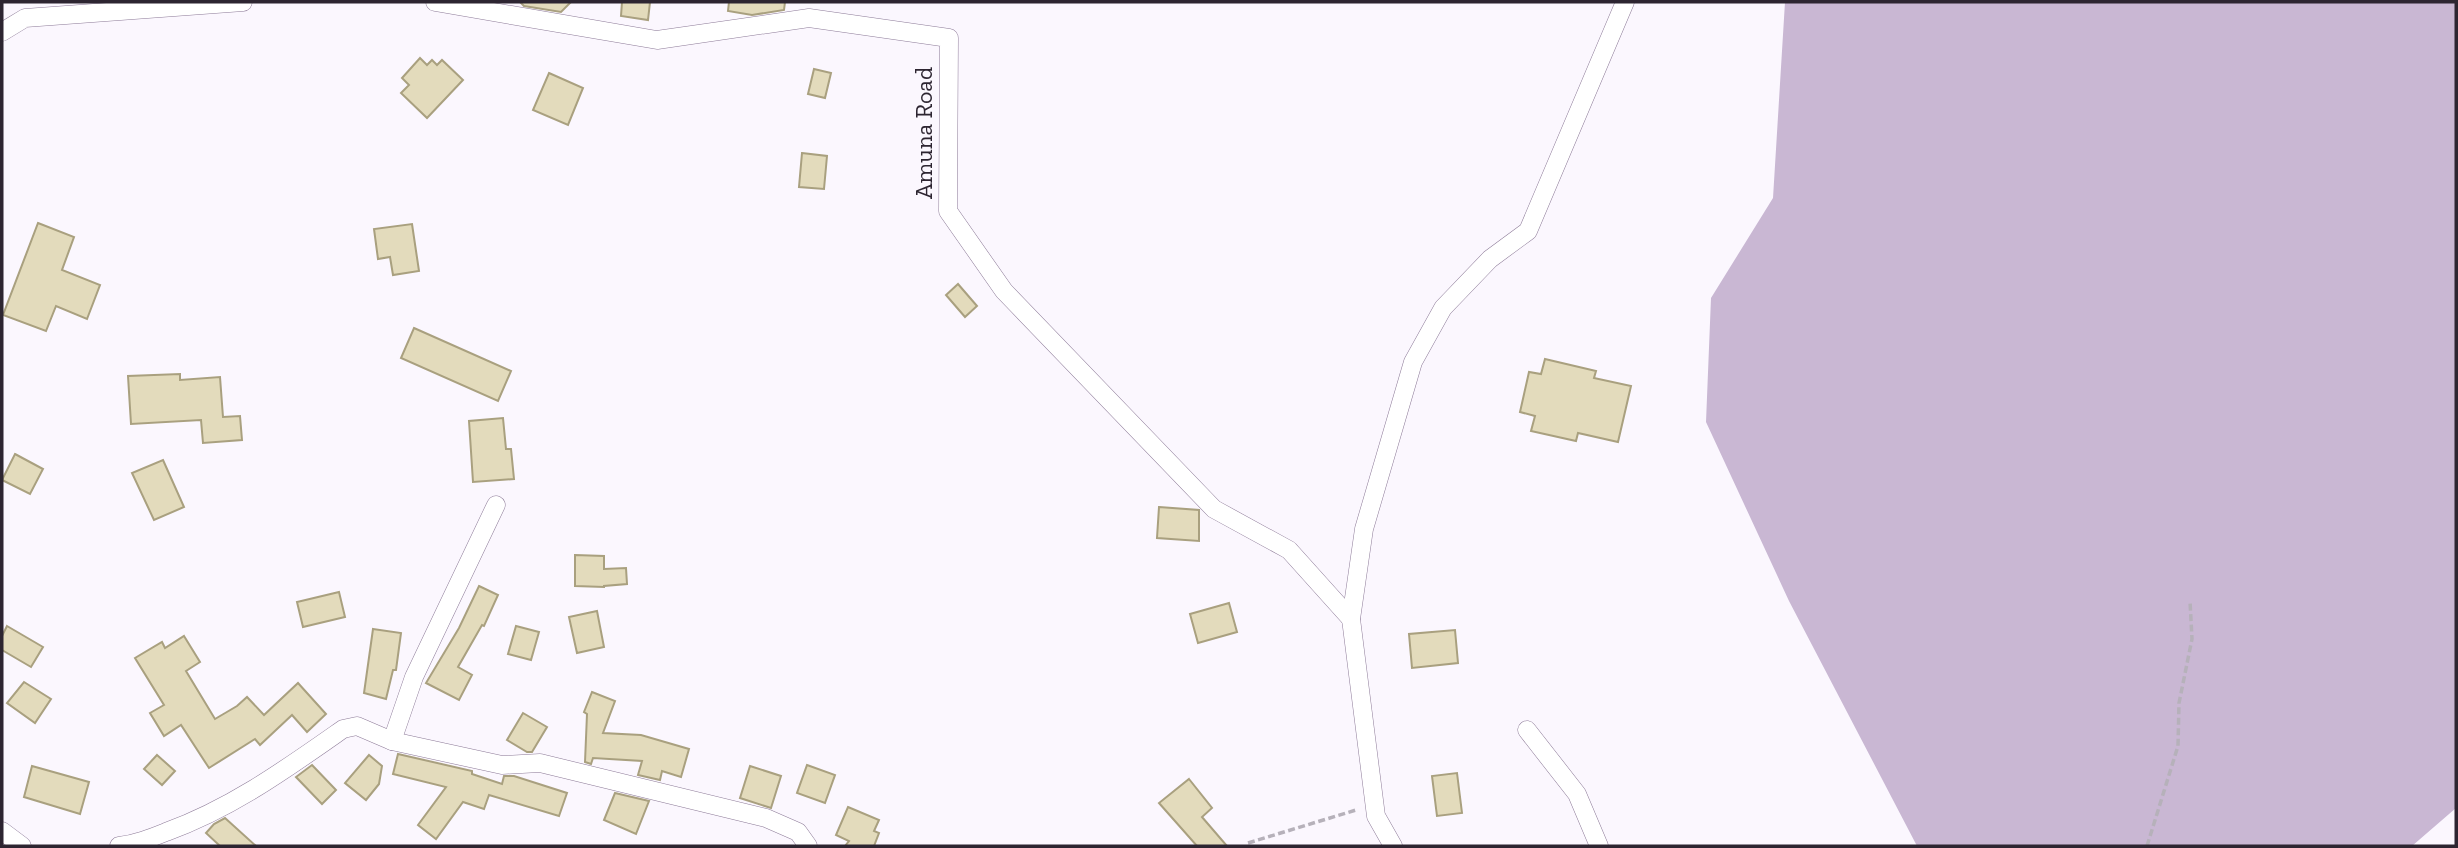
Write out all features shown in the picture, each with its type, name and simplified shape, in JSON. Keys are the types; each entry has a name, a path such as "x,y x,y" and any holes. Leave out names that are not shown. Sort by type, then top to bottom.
{"street":[{"path":"2,32 25,18 243,2"},
{"name":"Amuna Road","path":"435,2 657,40 809,18 949,38 948,211 1004,291 1214,509 1289,550 1351,619"},
{"path":"1393,846 1376,816 1351,619 1364,529 1413,362 1443,308 1490,259 1528,231 1625,2"},
{"path":"391,741 414,677 496,505"},
{"path":"120,846 131,845 191,823 249,794 343,729 356,726 391,741 502,765 540,763 766,818 798,832 808,846"},
{"path":"1527,730 1577,794 1599,846"},
{"path":"2,831 22,846"}],"path":[{"path":"2147,846 2178,746 2179,703 2192,639 2190,601"},
{"path":"1248,843 1375,804"}],"shaded area":[{"path":"1785,2 2456,2 2456,808 2412,846 1917,846 1789,601 1706,422 1711,298 1773,198"}],"building":[{"path":"520,2 571,2 561,12 524,6"},
{"path":"622,2 650,2 648,20 621,16"},
{"path":"729,2 785,2 784,10 752,15 728,11"},
{"path":"420,58 427,65 432,60 437,65 442,60 463,80 427,118 401,93 409,85 402,78"},
{"path":"814,69 831,73 825,98 808,94"},
{"path":"549,73 583,88 568,125 533,110"},
{"path":"802,153 827,156 824,189 799,187"},
{"path":"38,223 74,237 62,270 100,285 87,319 56,306 46,331 3,315"},
{"path":"412,224 419,271 393,275 390,257 378,259 374,229"},
{"path":"958,284 977,306 965,317 946,295"},
{"path":"414,328 511,371 498,401 401,358"},
{"path":"1545,359 1596,371 1594,378 1631,386 1618,442 1578,433 1576,441 1531,431 1535,416 1520,412 1529,372 1541,374"},
{"path":"180,374 180,380 220,377 223,417 240,416 242,440 203,443 201,420 131,424 128,376"},
{"path":"503,418 506,449 511,449 514,479 473,482 469,421"},
{"path":"15,454 43,469 30,494 2,480"},
{"path":"163,460 184,507 154,520 132,473"},
{"path":"1159,507 1199,510 1199,541 1157,538"},
{"path":"575,555 604,556 604,569 626,568 627,584 604,587 575,586"},
{"path":"479,586 498,595 484,626 482,625 458,667 472,675 459,700 426,683 459,628"},
{"path":"339,592 345,617 303,627 297,602"},
{"path":"1229,603 1237,632 1198,643 1190,614"},
{"path":"597,611 604,647 577,653 569,617"},
{"path":"7,626 43,647 31,667 2,650 2,636"},
{"path":"516,626 539,632 531,660 508,654"},
{"path":"373,629 401,633 396,670 393,670 386,699 364,693"},
{"path":"1455,630 1458,663 1412,668 1409,634"},
{"path":"184,636 200,662 186,671 215,719 247,697 264,715 298,683 326,714 307,732 292,715 260,745 255,739 209,768 181,725 164,736 150,713 164,705 135,658 162,642 165,648"},
{"path":"24,682 51,699 35,723 7,703"},
{"path":"592,692 615,701 603,733 641,735 689,749 681,777 662,771 660,780 638,775 642,761 593,758 591,764 585,762 587,714 584,712"},
{"path":"523,713 547,727 532,752 527,752 507,740"},
{"path":"398,754 472,771 472,774 502,784 504,776 514,776 567,793 559,816 489,795 484,809 463,802 436,839 418,825 446,787 393,774"},
{"path":"157,755 175,771 162,785 144,769"},
{"path":"369,755 382,766 379,784 366,800 345,783"},
{"path":"312,765 336,790 322,804 296,777"},
{"path":"807,765 835,775 825,803 797,793"},
{"path":"32,766 89,782 80,814 24,797"},
{"path":"750,766 781,776 771,808 740,798"},
{"path":"1457,773 1462,813 1437,816 1432,776"},
{"path":"1189,779 1212,808 1202,817 1227,846 1197,846 1159,803"},
{"path":"615,793 649,801 636,834 604,820"},
{"path":"848,807 879,820 874,831 879,833 874,846 845,846 849,841 836,835"},
{"path":"225,818 256,846 220,846 206,833 214,824"}]}
